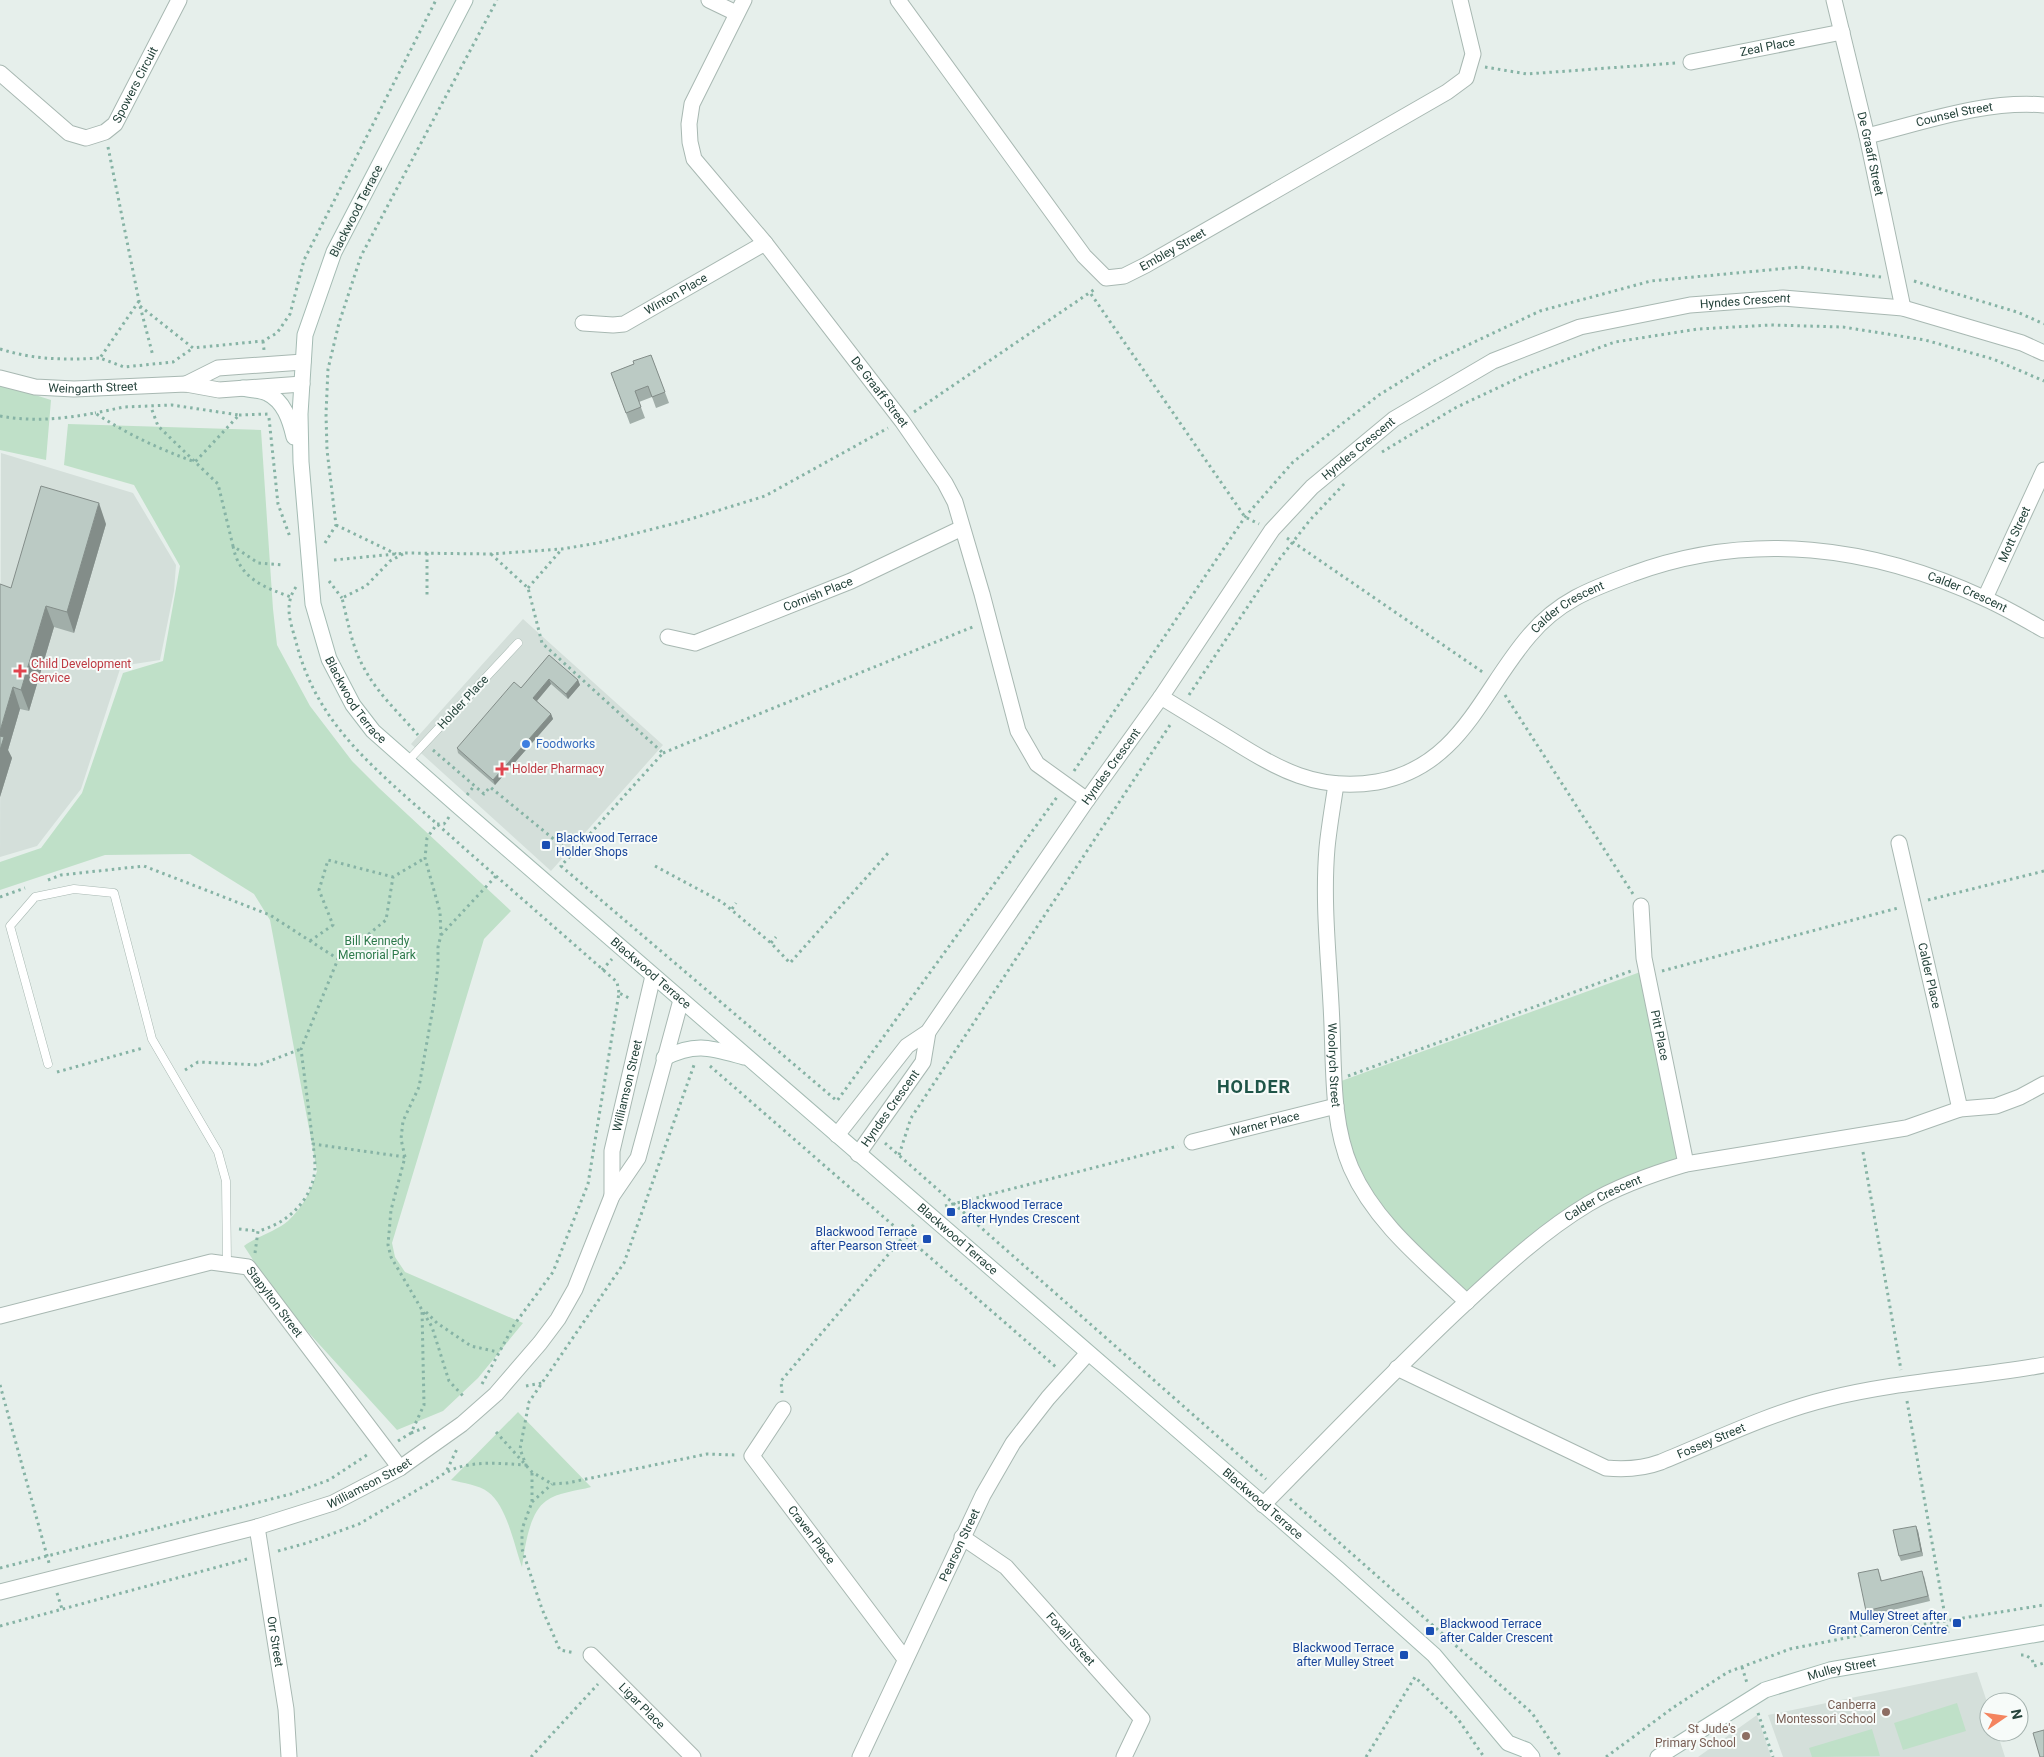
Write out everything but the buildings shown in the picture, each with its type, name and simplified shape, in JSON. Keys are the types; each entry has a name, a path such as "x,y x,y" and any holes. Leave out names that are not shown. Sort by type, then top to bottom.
{"street":[{"name":"Spowers Circuit","path":"0,72 69,132 86,138 105,132 115,124 179,0"},
{"name":"Blackwood Terrace","path":"465,0 334,252 305,335 300,414 301,462 313,604 329,659 353,705 373,731 1434,1655 1508,1750 1526,1750 1532,1757"},
{"path":"709,0 740,7"},
{"name":"Embley Street","path":"898,0 1084,256 1106,278 1124,276 1146,265 1447,92 1466,78 1470,64"},
{"path":"1460,0 1473,54 1470,64"},
{"name":"De Graaff Street","path":"1834,0 1867,136 1903,308"},
{"name":"De Graaff Street","path":"740,7 692,104 689,124 690,142 694,159 765,242 902,421 945,483 955,502 990,620 1018,731 1037,764 1087,800"},
{"name":"Zeal Place","path":"1691,62 1842,32"},
{"name":"Counsel Street","path":"1867,136 1976,109 2010,105 2044,105"},
{"name":"Winton Place","path":"583,324 613,326 624,324 765,242"},
{"name":"Hyndes Crescent","path":"837,1135 907,1046 928,1032 1160,697 1272,530 1312,488 1394,419 1493,362 1580,327 1690,305 1783,298 1903,308 2022,343 2044,353"},
{"name":"Weingarth Street","path":"186,384 218,368 303,362"},
{"name":"Weingarth Street","path":"0,378 35,387 74,389 186,384 219,390 302,384"},
{"path":"243,388 267,393 288,414 301,462"},
{"name":"Mott Street","path":"1986,598 2044,470"},
{"name":"Cornish Place","path":"668,637 696,643 851,581 962,528"},
{"name":"Calder Crescent","path":"1160,697 1285,771 1308,780 1336,784 1377,782 1415,769 1436,756 1456,739 1530,635 1562,604 1596,587 1665,562 1709,552 1800,548 1840,552 1908,568 1986,598 2044,630"},
{"name":"Woolrych Street","path":"1336,784 1327,849 1327,906 1336,1106 1340,1129 1351,1168 1372,1204 1389,1227 1467,1302"},
{"name":"Calder Place","path":"1899,843 1960,1109"},
{"name":"Pitt Place","path":"1641,906 1647,970 1686,1164"},
{"name":"Williamson Street","path":"612,1196 612,1151 653,976"},
{"name":"Williamson Street","path":"0,1592 257,1527 333,1503 400,1468 462,1424 496,1394 540,1344 558,1319 575,1289 612,1196 638,1158 680,1000"},
{"name":"Hyndes Crescent","path":"858,1154 923,1062 928,1032"},
{"path":"664,1058 712,1048 748,1058"},
{"name":"Calder Crescent","path":"1263,1505 1397,1368 1467,1302 1532,1244 1589,1204 1650,1175 1686,1164 1906,1128 1960,1109 1996,1106 2020,1097 2044,1084"},
{"name":"Warner Place","path":"1192,1142 1336,1106"},
{"name":"Stapylton Street","path":"0,1316 211,1262 248,1267 400,1468"},
{"name":"Pearson Street","path":"860,1757 983,1495 1013,1443 1048,1398 1088,1353"},
{"name":"Fossey Street","path":"1397,1368 1606,1468 1627,1470 1661,1462 1799,1407 1829,1398 2044,1365"},
{"path":"752,1456 783,1409"},
{"name":"Craven Place","path":"752,1456 905,1659"},
{"name":"Orr Street","path":"257,1527 286,1708 289,1757"},
{"name":"Foxall Street","path":"962,1537 1006,1567 1142,1719 1124,1757"},
{"name":"Mulley Street","path":"1658,1757 1765,1690 1830,1670 2044,1633"},
{"name":"Ligar Place","path":"591,1655 693,1757"}],"lane":[{"name":"Holder Place","path":"408,761 518,643"},
{"path":"48,1064 10,926 34,897 74,888 114,894 152,1039 218,1152 226,1181 227,1264"}],"path":[{"path":"0,349 17,354 59,360 100,358 124,367 173,362 193,348 263,341 276,333 290,314 304,260 436,0"},
{"path":"326,552 325,544 336,525 327,450 326,414 328,369 339,323 361,256 496,0"},
{"path":"1470,64 1527,74 1691,62"},
{"path":"105,132 152,356"},
{"path":"334,560 406,553 491,554 562,549 598,543 684,521 765,496 902,421 1091,294 1245,517 1065,785 837,1101"},
{"path":"100,358 139,301"},
{"path":"140,306 193,348"},
{"path":"1381,453 1455,408 1529,373 1615,342 1698,328 1772,325 1843,327 1925,340 1993,359 2044,381"},
{"path":"0,416 23,420 59,420 124,407 172,405 239,415 269,414"},
{"path":"152,410 158,426 218,484 235,558 246,573 263,587 291,597"},
{"path":"95,413 123,431 161,449 195,462"},
{"path":"195,462 239,415"},
{"path":"899,1155 911,1118 1278,561 1310,520 1350,478"},
{"path":"336,525 396,554"},
{"path":"1293,541 1497,682 1641,906"},
{"path":"233,546 258,563 284,565"},
{"path":"528,588 562,549"},
{"path":"342,598 366,586 390,561 406,553"},
{"path":"427,553 427,595"},
{"path":"491,554 528,588 542,643 663,753"},
{"path":"328,576 329,584 342,598 354,646 364,669 380,692 425,743 484,794 490,787 572,854"},
{"path":"853,1114 561,866 663,753 990,620"},
{"path":"436,824 617,982 619,993 588,1184 554,1272 514,1325 481,1384"},
{"path":"426,838 426,858 440,912 441,935 438,947 434,1002 419,1087 403,1121 401,1139 404,1157 391,1210 388,1245 391,1257 432,1326 449,1381 466,1397 461,1404"},
{"path":"655,866 732,909 790,963 890,851"},
{"path":"310,941 332,925 320,890 328,860 393,877 426,858"},
{"path":"44,881 61,875 144,866 270,915 338,959"},
{"path":"1335,1081 1647,970 2044,870"},
{"path":"441,935 496,876"},
{"path":"226,1228 258,1231 272,1228 286,1219 312,1186 315,1168 301,1049 338,959 386,920 393,877"},
{"path":"0,897 26,888"},
{"path":"732,909 736,904"},
{"path":"771,944 776,937"},
{"path":"619,993 628,997 645,1011"},
{"path":"48,1064 55,1072 145,1048"},
{"path":"174,1076 198,1062 259,1065 301,1049"},
{"path":"526,1464 520,1449 529,1402 624,1263 692,1053 707,1063 1066,1377"},
{"path":"873,1132 1532,1713 1561,1757"},
{"path":"313,1144 404,1157"},
{"path":"248,1267 255,1258 258,1231"},
{"path":"422,1308 437,1323 471,1346 498,1352"},
{"path":"0,1385 62,1609"},
{"path":"411,1433 429,1426"},
{"path":"496,1432 532,1472 552,1484 567,1483 707,1454 752,1456"},
{"path":"0,1626 307,1543 359,1524 428,1484 447,1470 470,1464 526,1464"},
{"path":"532,1472 532,1502 522,1529 522,1549 542,1609 560,1650 591,1655"},
{"path":"532,1502 552,1484"},
{"path":"0,1568 291,1494"},
{"path":"1946,1622 2044,1605"},
{"path":"2015,1656 2025,1655 2032,1659 2034,1666 2044,1663"},
{"path":"531,1757 608,1672"},
{"path":"1366,1757 1415,1677 1458,1720 1484,1757"},
{"path":"1757,1710 1764,1708"}],"shaded area":[{"path":"1,453 133,493 176,565 174,591 160,660 121,666 81,789 37,846 0,857"},
{"path":"523,619 663,745 551,871 411,744"},
{"name":"Canberra Montessori School","path":"1977,1672 1984,1692 1979,1692 1979,1742 2000,1742 2005,1757 1783,1757 1768,1715"},
{"name":"St Jude's Primary School","path":"1757,1715 1771,1757 1698,1757"}],"green space":[{"path":"0,384 51,400 46,460 0,450"},
{"name":"Bill Kennedy Memorial Park","path":"68,424 261,430 277,645 310,706 352,761 511,911 484,939 392,1243 395,1257 405,1272 523,1323 478,1378 443,1411 397,1430 279,1300 244,1246 284,1224 293,1216 306,1198 317,1171 270,920 254,894 190,854 105,855 0,890 0,862 41,848 82,793 123,673 163,661 180,566 134,485 64,465"},
{"path":"1643,971 1680,1160 1572,1212 1465,1298 1356,1191 1333,1084"},
{"path":"518,1412 591,1487 556,1496 540,1506 529,1531 522,1567 505,1516 495,1498 480,1488 451,1480"},
{"path":"1957,1703 1966,1731 1903,1750 1894,1723"},
{"path":"1872,1729 1880,1756 1812,1757 1809,1748"}],"place":[{"name":"Child Development Service","path":"20,671"},
{"name":"Foodworks","path":"526,744"},
{"name":"Holder Pharmacy","path":"502,769"},
{"name":"Blackwood Terrace Holder Shops","path":"546,845"},
{"name":"Blackwood Terrace after Hyndes Crescent","path":"951,1212"},
{"name":"Blackwood Terrace after Pearson Street","path":"927,1239"},
{"name":"Mulley Street after Grant Cameron Centre","path":"1957,1623"},
{"name":"Blackwood Terrace after Calder Crescent","path":"1430,1631"},
{"name":"Blackwood Terrace after Mulley Street","path":"1404,1655"},
{"name":"Canberra Montessori School","path":"1886,1712"},
{"name":"St Jude's Primary School","path":"1746,1736"}],"district":[{"name":"HOLDER","path":"1254,1087"}]}
